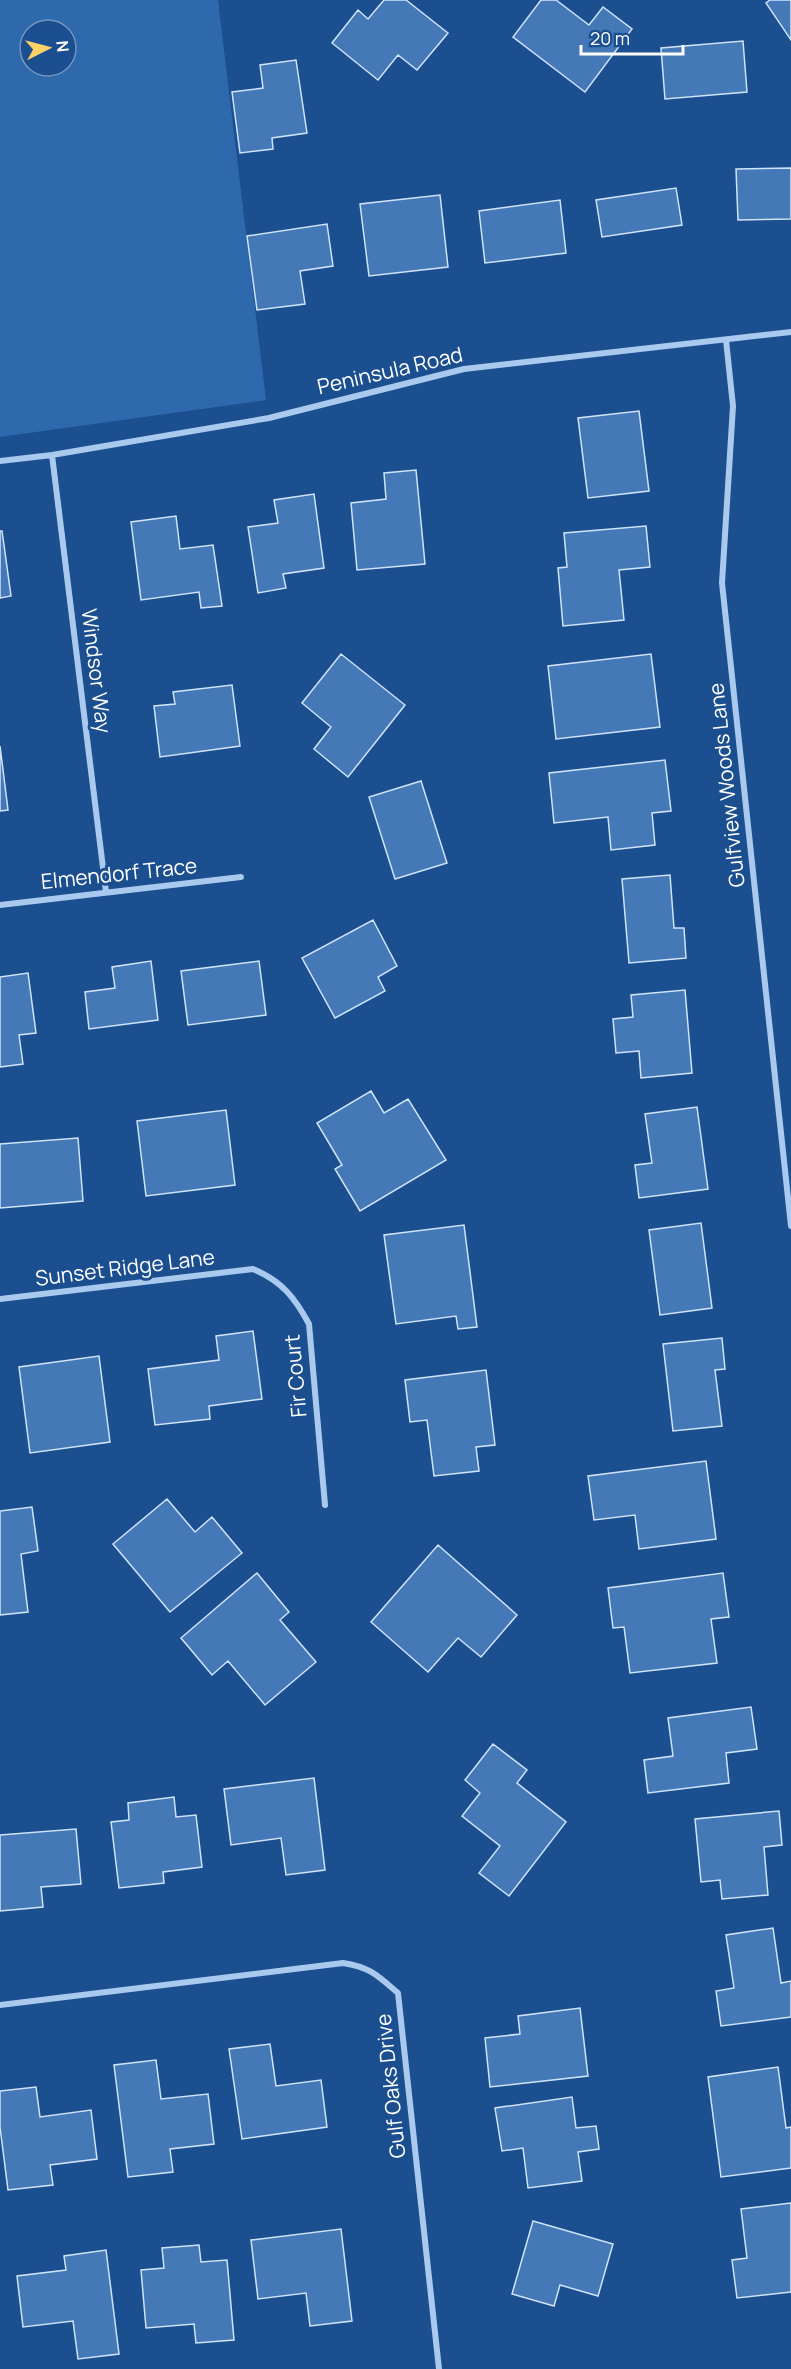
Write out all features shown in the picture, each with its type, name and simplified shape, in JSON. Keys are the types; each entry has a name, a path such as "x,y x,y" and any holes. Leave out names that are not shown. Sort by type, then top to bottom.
{"street":[{"name":"Peninsula Road","path":"0,461 52,455 269,418 464,369 791,332"},
{"name":"Gulfview Woods Lane","path":"726,340 733,406 722,583 791,1226"},
{"name":"Windsor Way","path":"52,455 106,892"},
{"name":"Elmendorf Trace","path":"0,905 241,878"},
{"name":"Sunset Ridge Lane","path":"0,1299 253,1269"},
{"name":"Fir Court","path":"253,1269 271,1277 283,1287 297,1302 309,1324 325,1505"},
{"name":"Gulf Oaks Drive","path":"0,2004 343,1963 362,1966 382,1979 398,1993 439,2369"}],"shaded area":[{"path":"0,0 218,0 266,400 0,437"}],"building":[{"path":"384,0 406,0 448,33 417,70 398,55 378,80 332,43 358,10 368,19"},
{"path":"541,0 556,0 589,25 603,7 632,29 585,92 513,37"},
{"path":"770,0 791,0 791,40 766,3"},
{"path":"743,41 747,92 665,99 661,48"},
{"path":"296,60 307,133 272,138 273,149 240,153 232,92 263,88 260,65"},
{"path":"791,168 791,219 738,220 736,169"},
{"path":"676,188 682,225 602,237 596,200"},
{"path":"440,195 448,267 369,276 360,204"},
{"path":"560,200 566,253 485,263 479,211"},
{"path":"327,224 333,266 300,271 305,304 257,310 247,236"},
{"path":"639,411 649,491 588,498 578,418"},
{"path":"416,470 425,564 357,570 351,503 386,499 384,473"},
{"path":"314,494 324,568 283,574 286,588 258,593 248,527 278,523 274,500"},
{"path":"176,516 180,549 213,545 222,606 201,608 199,592 141,600 131,522"},
{"path":"646,526 650,567 619,570 624,620 563,626 558,568 567,567 564,533"},
{"path":"0,531 2,531 11,596 0,598"},
{"path":"341,654 405,705 348,777 314,749 331,727 302,703"},
{"path":"651,654 660,727 556,739 548,666"},
{"path":"232,685 240,746 160,757 154,706 175,704 173,692"},
{"path":"0,746 8,810 0,811"},
{"path":"665,760 671,811 652,813 655,845 611,850 608,817 554,823 549,773"},
{"path":"421,781 447,863 395,879 369,797"},
{"path":"670,875 674,928 684,928 686,958 629,963 622,879"},
{"path":"373,920 397,966 378,977 385,991 335,1018 302,958"},
{"path":"151,961 158,1020 89,1029 85,992 115,988 112,967"},
{"path":"259,961 266,1015 188,1025 181,971"},
{"path":"28,973 36,1033 19,1035 23,1064 0,1067 0,977"},
{"path":"685,990 692,1073 641,1078 639,1051 616,1053 613,1019 633,1017 631,995"},
{"path":"371,1091 384,1113 408,1099 446,1160 360,1211 335,1169 342,1165 317,1123"},
{"path":"697,1107 708,1189 639,1198 635,1165 652,1163 645,1114"},
{"path":"226,1110 235,1185 146,1196 137,1121"},
{"path":"78,1138 83,1201 0,1208 0,1144"},
{"path":"701,1223 712,1308 660,1315 649,1230"},
{"path":"464,1225 477,1327 458,1329 456,1316 396,1324 384,1235"},
{"path":"253,1331 262,1399 209,1406 210,1419 155,1425 148,1369 219,1360 216,1336"},
{"path":"722,1338 725,1369 715,1370 722,1426 673,1431 663,1344"},
{"path":"99,1356 110,1442 30,1453 19,1367"},
{"path":"486,1370 495,1445 476,1447 479,1471 434,1476 427,1420 410,1422 405,1380"},
{"path":"706,1461 716,1539 639,1549 635,1515 594,1520 588,1476"},
{"path":"167,1499 195,1532 212,1517 242,1553 170,1612 113,1544"},
{"path":"32,1507 38,1551 21,1554 28,1612 0,1615 0,1511"},
{"path":"438,1545 517,1615 481,1657 458,1638 428,1672 371,1622"},
{"path":"257,1573 289,1612 280,1620 316,1662 265,1705 228,1661 212,1675 181,1638"},
{"path":"723,1573 729,1617 711,1619 717,1663 630,1673 624,1627 613,1628 608,1588"},
{"path":"751,1707 757,1749 726,1753 729,1783 648,1793 644,1760 673,1756 668,1718"},
{"path":"493,1744 527,1770 517,1783 566,1822 509,1896 479,1873 500,1846 462,1816 480,1793 465,1780"},
{"path":"314,1778 325,1870 286,1875 281,1838 231,1845 224,1789"},
{"path":"174,1797 176,1817 196,1815 202,1867 163,1872 164,1883 119,1888 111,1822 129,1820 128,1803"},
{"path":"779,1811 782,1845 764,1847 768,1895 722,1899 720,1880 701,1882 695,1819"},
{"path":"76,1829 81,1884 41,1887 43,1907 0,1911 0,1835"},
{"path":"773,1928 781,1983 791,1981 791,2017 721,2026 716,1991 734,1988 726,1935"},
{"path":"580,2008 588,2076 490,2087 485,2038 520,2034 518,2016"},
{"path":"270,2044 276,2086 321,2080 327,2127 242,2139 229,2049"},
{"path":"156,2060 161,2099 208,2094 214,2144 170,2149 173,2172 128,2177 114,2065"},
{"path":"778,2067 786,2128 791,2127 791,2168 721,2177 708,2077"},
{"path":"36,2087 40,2117 91,2110 97,2159 50,2165 53,2185 8,2190 0,2127 0,2091"},
{"path":"572,2097 576,2128 596,2126 599,2149 578,2152 582,2181 528,2188 523,2148 502,2151 495,2108"},
{"path":"791,2203 791,2292 737,2298 732,2260 747,2258 741,2209"},
{"path":"533,2221 613,2244 598,2296 560,2285 554,2306 512,2294"},
{"path":"341,2229 352,2321 310,2326 306,2293 258,2299 251,2240"},
{"path":"199,2245 201,2262 227,2260 234,2340 196,2343 194,2324 146,2328 141,2270 164,2268 162,2248"},
{"path":"106,2250 119,2354 78,2359 73,2321 23,2327 17,2276 66,2270 64,2256"}]}
